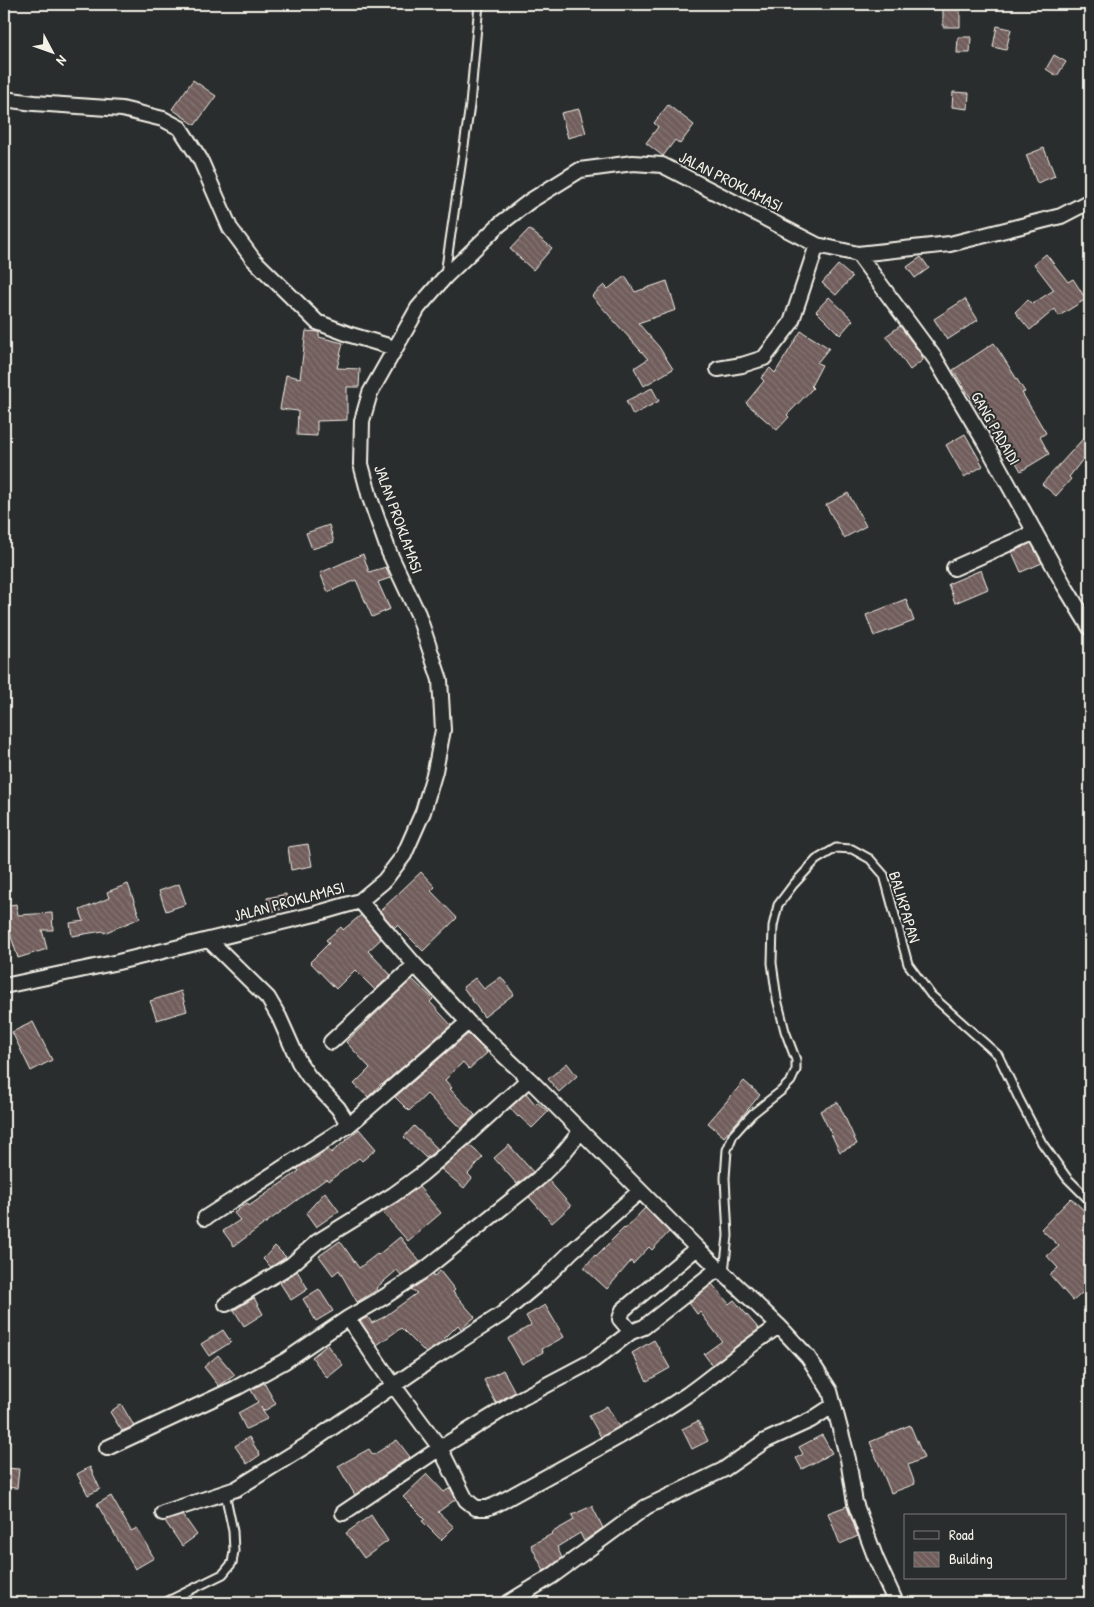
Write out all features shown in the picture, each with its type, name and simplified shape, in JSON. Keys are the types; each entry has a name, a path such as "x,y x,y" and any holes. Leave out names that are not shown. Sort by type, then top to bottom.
{"street":[{"path":"4,99 34,104 122,109 162,119 180,128 200,159 230,228 253,259 317,322 395,348"},
{"name":"JALAN PROKLAMASI","path":"4,986 118,962 315,914 360,901 384,881 404,855 423,812 436,771 443,730 440,680 418,614 389,552 370,498 361,464 362,421 370,393 418,308 445,277 500,224 530,201 580,170 633,163 662,165 817,245 858,254 950,244 1061,216 1090,201"},
{"path":"718,369 742,365 764,358 790,324 817,245"},
{"name":"GANG PADAIDI","path":"858,254 936,360 1090,628"},
{"path":"954,568 1035,532"},
{"path":"360,901 415,965 468,1022 581,1130 697,1248 780,1326 808,1357 830,1391 848,1459 855,1503 876,1559 896,1603"},
{"path":"209,940 268,998 279,1017 299,1062 309,1077 338,1108 349,1125"},
{"path":"331,1042 415,965"},
{"path":"205,1218 349,1125 468,1022"},
{"path":"226,1304 291,1265 317,1242 393,1195 422,1174 529,1079"},
{"path":"107,1448 236,1388 285,1361 348,1318 423,1271 538,1179 560,1157 581,1130"},
{"path":"163,1513 236,1489 300,1450 502,1314 545,1278 572,1251 640,1191"},
{"path":"630,1332 620,1320 623,1310 697,1248"},
{"path":"342,1513 440,1448 522,1398 594,1360 630,1332 644,1327 721,1271"},
{"path":"348,1318 394,1386 440,1448 466,1500 476,1508 487,1508 497,1504 629,1430 695,1388 761,1337 780,1326"},
{"path":"508,1603 552,1576 646,1507 723,1470 765,1442 811,1420 834,1405"}],"lane":[{"path":"445,277 470,105 479,4"},
{"name":"BALIKPAPAN","path":"721,1271 728,1236 725,1178 728,1150 733,1135 752,1114 791,1081 796,1070 796,1060 785,1031 777,999 772,963 773,926 778,905 816,860 836,848 852,849 870,859 884,875 908,964 931,994 998,1055 1018,1099 1042,1143 1067,1178 1090,1201"},
{"path":"164,1603 223,1574 232,1563 234,1551 225,1492"}],"building":[{"path":"960,5 960,27 943,27 943,6"},
{"path":"997,26 1011,29 1006,50 993,47"},
{"path":"958,37 971,37 970,53 957,53"},
{"path":"1054,55 1066,62 1057,76 1046,69"},
{"path":"193,80 216,96 195,125 172,109"},
{"path":"953,92 969,93 968,109 952,107"},
{"path":"668,105 694,125 680,144 675,140 663,156 646,143 658,127 654,123"},
{"path":"579,109 586,133 568,138 561,113"},
{"path":"1044,148 1055,176 1037,183 1026,155"},
{"path":"529,229 552,248 533,270 510,249"},
{"path":"1046,254 1068,282 1073,279 1086,299 1059,316 1055,309 1030,330 1015,312 1028,300 1032,304 1054,290 1034,264"},
{"path":"921,257 929,268 915,278 907,267"},
{"path":"838,265 852,277 836,295 822,283"},
{"path":"625,276 635,292 667,281 676,310 638,323 659,347 673,369 644,386 634,368 648,359 592,296 604,285 608,289"},
{"path":"829,297 853,320 840,335 816,311"},
{"path":"965,299 978,320 947,340 934,319"},
{"path":"900,326 923,360 910,370 886,336"},
{"path":"306,331 319,332 319,337 343,343 337,368 360,369 359,387 347,387 347,420 317,421 317,436 297,435 298,411 280,409 286,375 300,378"},
{"path":"801,331 829,348 817,363 822,365 811,386 813,388 787,415 789,417 777,430 746,403 764,381 761,378 770,368 775,373"},
{"path":"994,343 1025,392 1022,393 1046,433 1040,437 1049,454 1021,471 1011,454 1008,456 953,370"},
{"path":"652,388 659,401 633,415 626,401"},
{"path":"1090,431 1090,450 1069,477 1071,479 1056,496 1042,484"},
{"path":"965,434 983,466 964,477 946,445"},
{"path":"848,493 866,526 844,538 826,505"},
{"path":"329,525 334,542 312,549 306,533"},
{"path":"1031,543 1042,563 1021,572 1012,552"},
{"path":"363,554 369,572 386,567 390,578 378,582 390,609 372,617 356,580 328,592 320,573"},
{"path":"981,570 988,589 955,603 948,584"},
{"path":"906,599 914,621 874,636 866,615"},
{"path":"308,844 312,866 291,870 288,847"},
{"path":"421,872 435,887 431,891 457,918 423,951 397,925 394,928 380,911"},
{"path":"128,884 140,918 104,933 103,931 72,936 70,923 84,921 80,910 109,898 107,892"},
{"path":"179,884 186,904 166,911 159,891"},
{"path":"286,894 288,908 269,912 267,898"},
{"path":"16,904 18,915 52,913 53,930 42,930 47,949 18,958 8,927 4,928 4,906"},
{"path":"361,915 381,939 368,951 391,975 375,990 355,970 336,989 310,962 329,943 326,940 341,927 343,930"},
{"path":"501,977 514,994 484,1017 463,987 475,978 484,989"},
{"path":"412,979 433,999 430,1002 451,1025 368,1097 354,1084 370,1068 346,1042"},
{"path":"181,991 187,1011 157,1020 150,1001"},
{"path":"33,1022 52,1060 31,1071 12,1032"},
{"path":"468,1034 487,1053 469,1069 463,1062 445,1080 452,1088 450,1089 475,1115 461,1129 427,1094 409,1111 395,1097"},
{"path":"567,1063 577,1076 559,1092 548,1079"},
{"path":"744,1081 760,1095 724,1137 708,1123"},
{"path":"526,1093 535,1104 537,1102 548,1112 532,1128 510,1108"},
{"path":"838,1102 857,1144 840,1152 820,1111"},
{"path":"414,1126 438,1149 426,1158 404,1137"},
{"path":"359,1129 376,1149 362,1161 359,1158 329,1181 326,1179 234,1246 223,1231 240,1220 234,1213 247,1203 249,1206 299,1171 297,1169 328,1149 331,1153"},
{"path":"469,1145 483,1157 468,1174 472,1178 464,1188 441,1169"},
{"path":"509,1145 533,1172 517,1184 494,1158"},
{"path":"549,1181 571,1206 552,1223 529,1197"},
{"path":"419,1187 441,1213 408,1241 382,1212"},
{"path":"325,1192 339,1211 316,1227 306,1213"},
{"path":"1071,1198 1090,1216 1090,1286 1073,1301 1050,1275 1058,1268 1047,1256 1059,1246 1041,1229"},
{"path":"645,1208 669,1232 652,1250 649,1247 633,1264 631,1261 607,1289 584,1268 595,1255 625,1229"},
{"path":"400,1237 420,1262 401,1275 397,1270 376,1288 377,1290 357,1302 339,1270 333,1275 319,1256 340,1241 359,1268"},
{"path":"275,1246 286,1257 271,1267 263,1259"},
{"path":"297,1271 308,1289 291,1300 280,1283"},
{"path":"440,1271 455,1290 453,1292 475,1317 461,1329 458,1325 439,1344 426,1353 401,1328 377,1345 360,1321 368,1317 372,1323 384,1317 417,1293 411,1289"},
{"path":"712,1284 729,1304 734,1300 759,1329 712,1365 704,1354 722,1341 700,1312 697,1314 689,1303"},
{"path":"319,1289 333,1311 316,1321 303,1299"},
{"path":"254,1298 263,1314 244,1326 234,1310"},
{"path":"545,1305 564,1337 542,1349 543,1352 522,1364 508,1339 531,1325 526,1316"},
{"path":"223,1330 231,1342 209,1356 201,1344"},
{"path":"654,1340 670,1368 647,1381 632,1353"},
{"path":"327,1345 343,1365 327,1378 312,1357"},
{"path":"218,1355 235,1375 219,1386 204,1367"},
{"path":"503,1370 515,1392 496,1403 484,1380"},
{"path":"264,1383 276,1404 264,1411 261,1407 267,1419 246,1429 238,1413 258,1402 251,1390"},
{"path":"121,1404 134,1426 122,1431 110,1412"},
{"path":"607,1406 619,1427 601,1437 589,1416"},
{"path":"698,1421 708,1441 692,1449 682,1429"},
{"path":"910,1425 924,1458 908,1465 915,1484 891,1493 870,1442"},
{"path":"822,1435 832,1453 802,1469 796,1458 803,1454 799,1447"},
{"path":"249,1437 260,1455 247,1464 235,1446"},
{"path":"397,1440 410,1457 355,1495 338,1466 369,1449 373,1455"},
{"path":"90,1467 100,1489 88,1495 77,1474"},
{"path":"4,1468 19,1469 17,1488 4,1487"},
{"path":"427,1474 444,1492 450,1488 456,1499 438,1512 454,1527 441,1540 422,1521 425,1519 403,1497"},
{"path":"111,1496 131,1531 137,1528 154,1558 135,1569 97,1504"},
{"path":"592,1506 603,1528 584,1541 580,1533 557,1547 562,1558 544,1571 531,1545 574,1520 572,1515"},
{"path":"847,1506 858,1536 840,1544 828,1513"},
{"path":"183,1515 197,1535 182,1546 165,1521"},
{"path":"371,1515 388,1541 364,1558 346,1533"}]}
